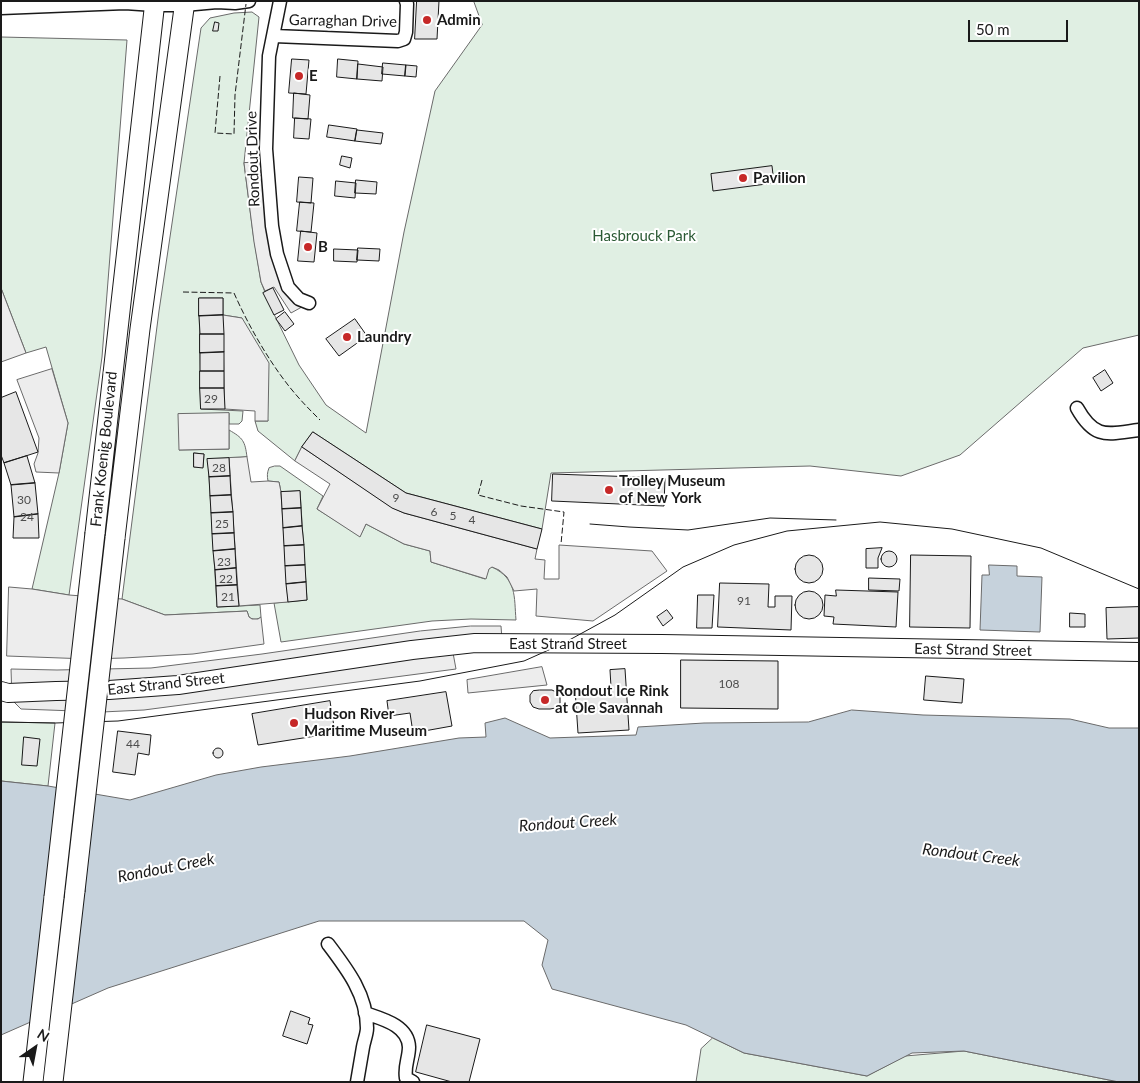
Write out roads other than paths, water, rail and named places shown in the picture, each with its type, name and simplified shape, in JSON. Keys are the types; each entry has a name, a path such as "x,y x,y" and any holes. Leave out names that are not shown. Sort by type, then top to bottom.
{"main road":[{"name":"Frank Koenig Boulevard","path":"33,1082 154,3"},
{"name":"Frank Koenig Boulevard","path":"53,1082 140,329 185,3"}],"street":[{"path":"1,8 154,3 234,3 249,1"},
{"name":"Rondout Drive","path":"280,1 269,56 266,149 272,226 277,254 288,287 299,299 309,303"},
{"name":"Garraghan Drive","path":"274,36 398,41 404,39 406,32 406,1"},
{"path":"1077,408 1091,427 1101,433 1139,430"},
{"name":"East Strand Street","path":"1,691 8,693 109,690 178,685 412,650 475,643 682,644 1139,652"},
{"path":"328,944 354,981 365,1013 367,1029 359,1067 358,1082"},
{"path":"365,1013 391,1023 401,1029 406,1036 409,1047 404,1070 406,1078 413,1082"}],"water":[{"path":"989,565 1017,566 1017,576 1042,577 1040,632 980,630 982,575 989,575"},
{"name":"Rondout Creek","path":"852,710 923,715 1070,719 1109,728 1139,728 1139,1082 1119,1082 964,1051 912,1053 867,1076 744,1053 686,1025 552,989 542,965 548,940 524,921 319,921 108,988 1,1035 1,781 48,786 130,800 216,775 261,767 350,756 459,738 486,737 485,723 505,718 550,738 636,735 638,727 704,723 808,722"}],"tram line":[{"path":"590,524 688,530 770,518 836,520"},
{"path":"1,722 118,721 420,681 524,661 562,644 615,615 683,567 734,545 787,531 880,522 952,529 1041,548 1139,589"}],"place":[{"name":"Admin","path":"427,20"},
{"name":"E","path":"299,76"},
{"name":"Pavilion","path":"743,178"},
{"name":"B","path":"308,247"},
{"name":"Laundry","path":"347,337"},
{"name":"Trolley Museum of New York","path":"609,490"},
{"name":"Rondout Ice Rink at Ole Savannah","path":"545,700"},
{"name":"Hudson River Maritime Museum","path":"294,723"}],"park label":[{"name":"Hasbrouck Park","path":"644,236"}]}
